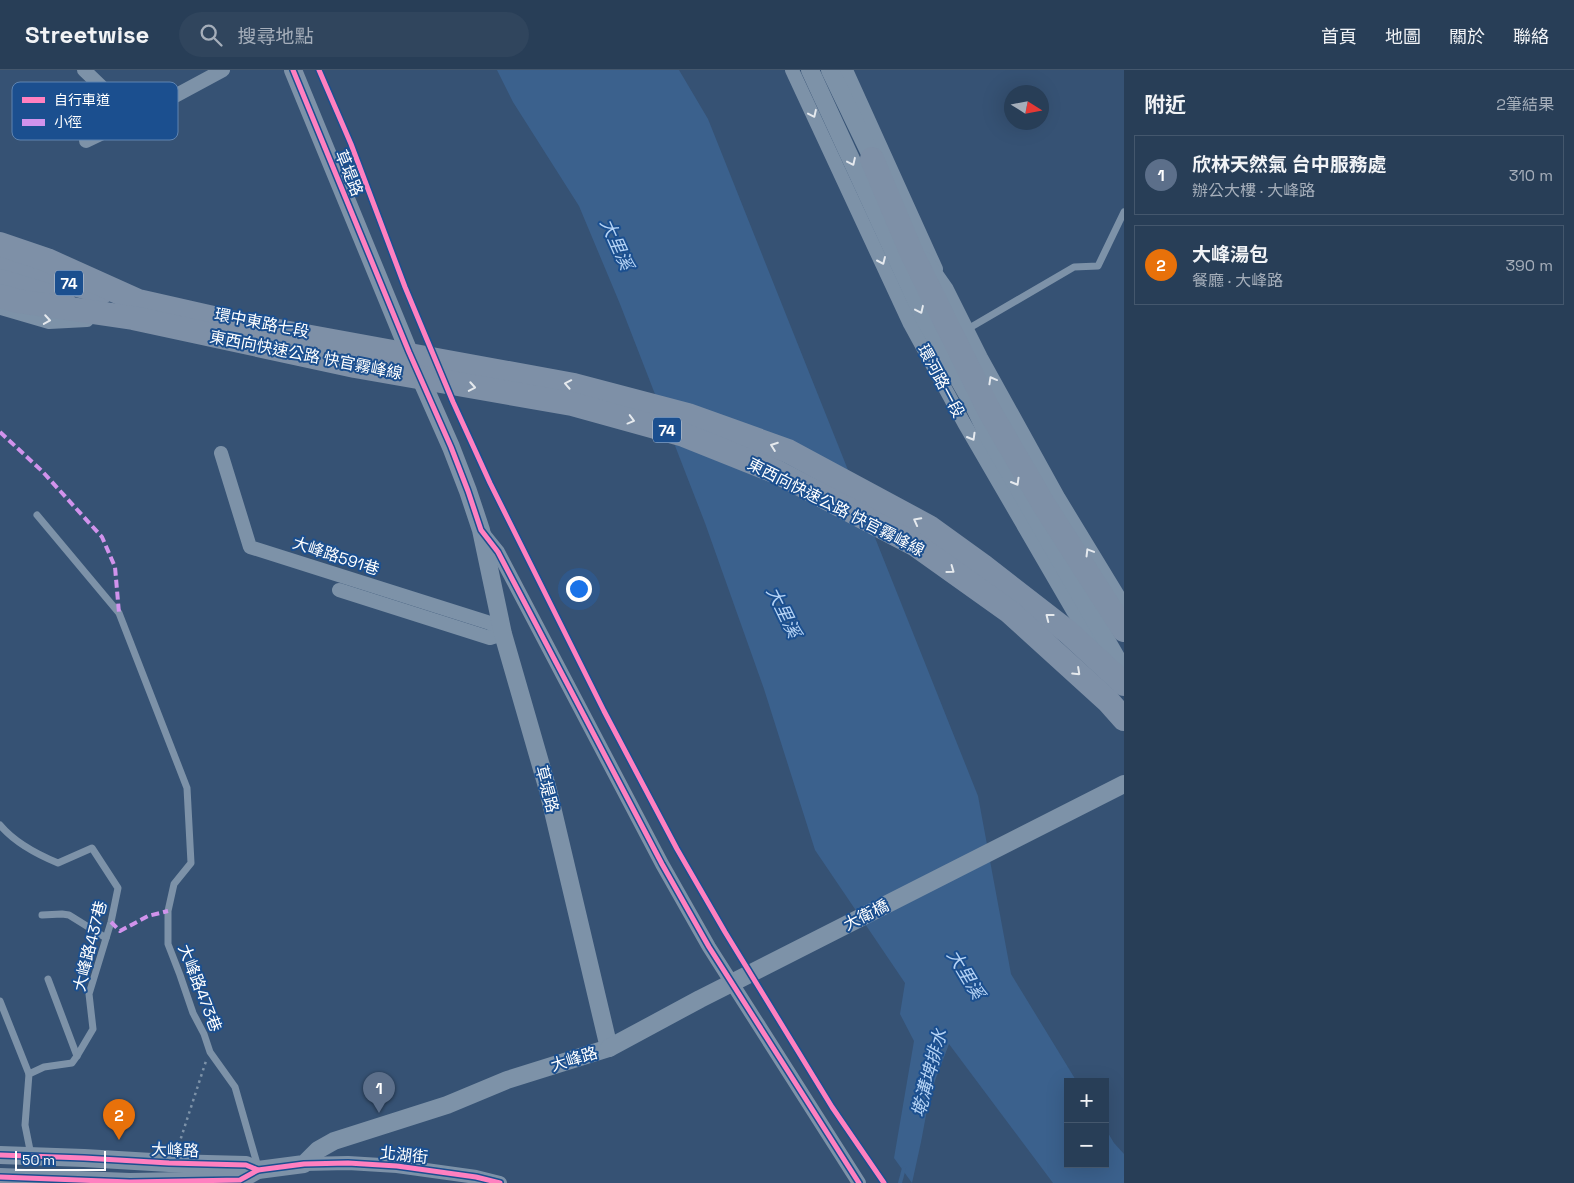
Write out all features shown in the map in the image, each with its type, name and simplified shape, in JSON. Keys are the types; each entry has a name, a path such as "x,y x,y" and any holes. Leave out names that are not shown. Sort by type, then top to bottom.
{"highway":[{"path":"872,159 912,254 990,412 1044,505 1124,630"},
{"path":"0,244 47,260 135,310"},
{"name":"東西向快速公路 快官霧峰線","path":"0,263 66,283 135,310 345,364 572,404 684,435 779,474 916,545 1010,612 1108,701 1124,719"},
{"name":"東西向快速公路 快官霧峰線","path":"0,281 51,297 244,325 574,385 688,415 788,451 928,527 983,566 1068,632 1124,684"},
{"path":"0,296 17,301 135,310"}],"street":[{"path":"84,70 96,82"},
{"path":"178,94 222,70"},
{"name":"草堤路","path":"293,70 409,352 451,446 481,530 503,634 548,790 610,1048"},
{"name":"環河路一段","path":"792,70 910,324 964,423 1073,611 1097,644 1124,671"},
{"name":"環河路一段","path":"810,70 925,320 974,406 989,437 1124,671"},
{"path":"830,70 872,159 902,210 922,257 945,290"},
{"path":"846,70 945,290 965,330 1057,499 1124,609"},
{"name":"環中東路七段","path":"0,234 59,253 117,287 139,297 245,321 409,352"},
{"name":"環中東路七段","path":"0,254 117,287"},
{"name":"環中東路七段","path":"0,288 107,318 239,347 422,381"},
{"name":"環中東路七段","path":"0,308 49,322 107,318"},
{"name":"大峰路591巷","path":"221,453 250,547 490,623 503,634"},
{"name":"草堤路","path":"481,530 498,552 658,855 709,947 859,1183"},
{"path":"339,590 490,638 503,634"},
{"name":"大衛橋","path":"610,1048 1124,784"},
{"name":"大峰路","path":"0,1177 34,1181 130,1183 240,1180 258,1170 304,1164 318,1150 334,1140 447,1105 507,1080 610,1048"},
{"name":"大峰路","path":"0,1155 246,1165 258,1170"},
{"path":"31,1156 34,1181"},
{"path":"130,1183 131,1161"},
{"name":"北湖街","path":"304,1164 348,1163 397,1166 476,1177 500,1183"}],"lane":[{"path":"965,330 1074,267 1098,266 1124,212"},
{"name":"大峰路473巷","path":"38,515 119,614 187,788 191,863 174,884 168,911 168,944 193,1013 204,1034 210,1052 235,1088 258,1170"},
{"name":"大峰路437巷","path":"0,825 21,844 37,854 58,863 92,848 118,888 106,938 89,994 93,1029 77,1056"},
{"path":"42,915 62,914 69,916 106,938"},
{"path":"29,1074 44,1067 72,1062 77,1056 48,979"},
{"path":"0,1001 29,1074 25,1125 31,1156"}],"path":[{"path":"319,70 352,144 405,287 431,349"},
{"path":"453,402 490,483 604,711 677,849 745,965"},
{"path":"755,982 832,1107 884,1183"},
{"path":"170,1163 180,1141 202,1071 210,1052"}],"water":[{"name":"大里溪","path":"497,70 679,70 708,119 978,796 1011,974 1075,1078 1064,1078 1064,1168 1109,1168 1109,1135 1124,1154 1124,1183 1053,1183 949,1044 930,1094 912,1183 894,1158 914,1041 900,1014 905,983 815,850 764,689 705,523 620,304 579,206 513,102"}],"waterway":[{"name":"墘溝埤排水","path":"900,1183 904,1168"}],"marked path":[{"path":"0,432 42,471 102,537 115,567 119,613"},
{"path":"111,922 120,931 148,916 168,911"}],"cycle path":[{"path":"293,70 409,352 451,447 481,530 498,552 662,864 709,947 859,1183"},
{"path":"319,70 351,144 405,287 453,402 490,483 604,711 677,849 725,932 832,1107 884,1183"},
{"path":"0,1155 246,1165 258,1170"},
{"path":"0,1177 130,1182 240,1180 258,1170 304,1164 348,1163 397,1166 476,1177 500,1183"}],"place":[{"name":"欣林天然氣 台中服務處","path":"379,1113"},
{"name":"大峰湯包","path":"119,1140"}]}
